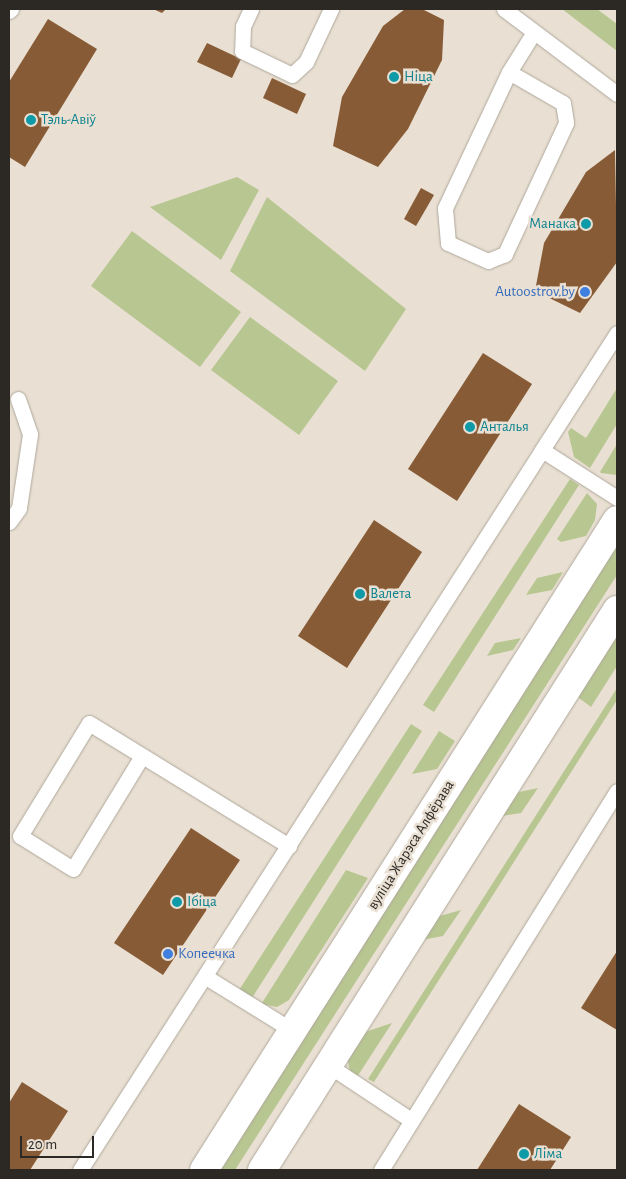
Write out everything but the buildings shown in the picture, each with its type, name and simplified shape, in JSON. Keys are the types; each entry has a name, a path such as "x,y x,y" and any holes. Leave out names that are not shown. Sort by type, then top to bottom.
{"main road":[{"name":"вуліца Жарэса Алфёрава","path":"204,1170 617,520"},
{"path":"262,1170 617,610"}],"lane":[{"path":"251,9 243,26 242,50 292,75 306,62 331,9"},
{"path":"504,9 617,94"},
{"path":"510,72 563,104 566,123 505,254 488,261 448,243 443,224 444,208 510,72 534,32"},
{"path":"80,1170 206,977 617,333"},
{"path":"9,522 30,434 18,399"},
{"path":"542,450 617,498"},
{"path":"142,756 73,868 20,836 89,723 290,846"},
{"path":"381,1170 410,1120 617,791"},
{"path":"206,977 292,1031"},
{"path":"328,1066 410,1120"}],"green space":[{"path":"562,9 597,9 617,24 617,51"},
{"path":"237,177 259,190 221,260 150,207"},
{"path":"267,197 406,309 365,371 230,271"},
{"path":"132,231 241,312 200,367 91,286"},
{"path":"250,317 338,381 299,435 211,370"},
{"path":"617,388 617,424 590,468 574,457 568,432 571,428 586,438"},
{"path":"617,444 617,475 601,473 600,472"},
{"path":"570,479 579,485 434,712 423,705"},
{"path":"587,493 597,504 595,520 586,536 561,542 557,539"},
{"path":"617,542 617,575 235,1170 215,1170"},
{"path":"563,572 552,590 526,595 537,578"},
{"path":"617,630 617,666 591,707 575,695"},
{"path":"521,638 513,650 487,656 495,643"},
{"path":"617,688 617,700 374,1082 368,1079"},
{"path":"411,724 422,731 252,998 239,990"},
{"path":"439,731 455,741 437,769 412,774"},
{"path":"538,788 521,813 496,817 510,794"},
{"path":"346,870 368,878 289,1000 277,1007 262,1003"},
{"path":"461,910 443,936 417,941 429,919"},
{"path":"392,1023 357,1077 350,1072 347,1056 359,1034"}],"place":[{"name":"Ніца","path":"394,77"},
{"name":"Тэль-Авіў","path":"31,120"},
{"name":"Манака","path":"586,224"},
{"name":"Autoostrov.by","path":"585,292"},
{"name":"Анталья","path":"470,427"},
{"name":"Валета","path":"360,594"},
{"name":"Ібіца","path":"177,902"},
{"name":"Копеечка","path":"168,954"},
{"name":"Ліма","path":"524,1154"}]}
